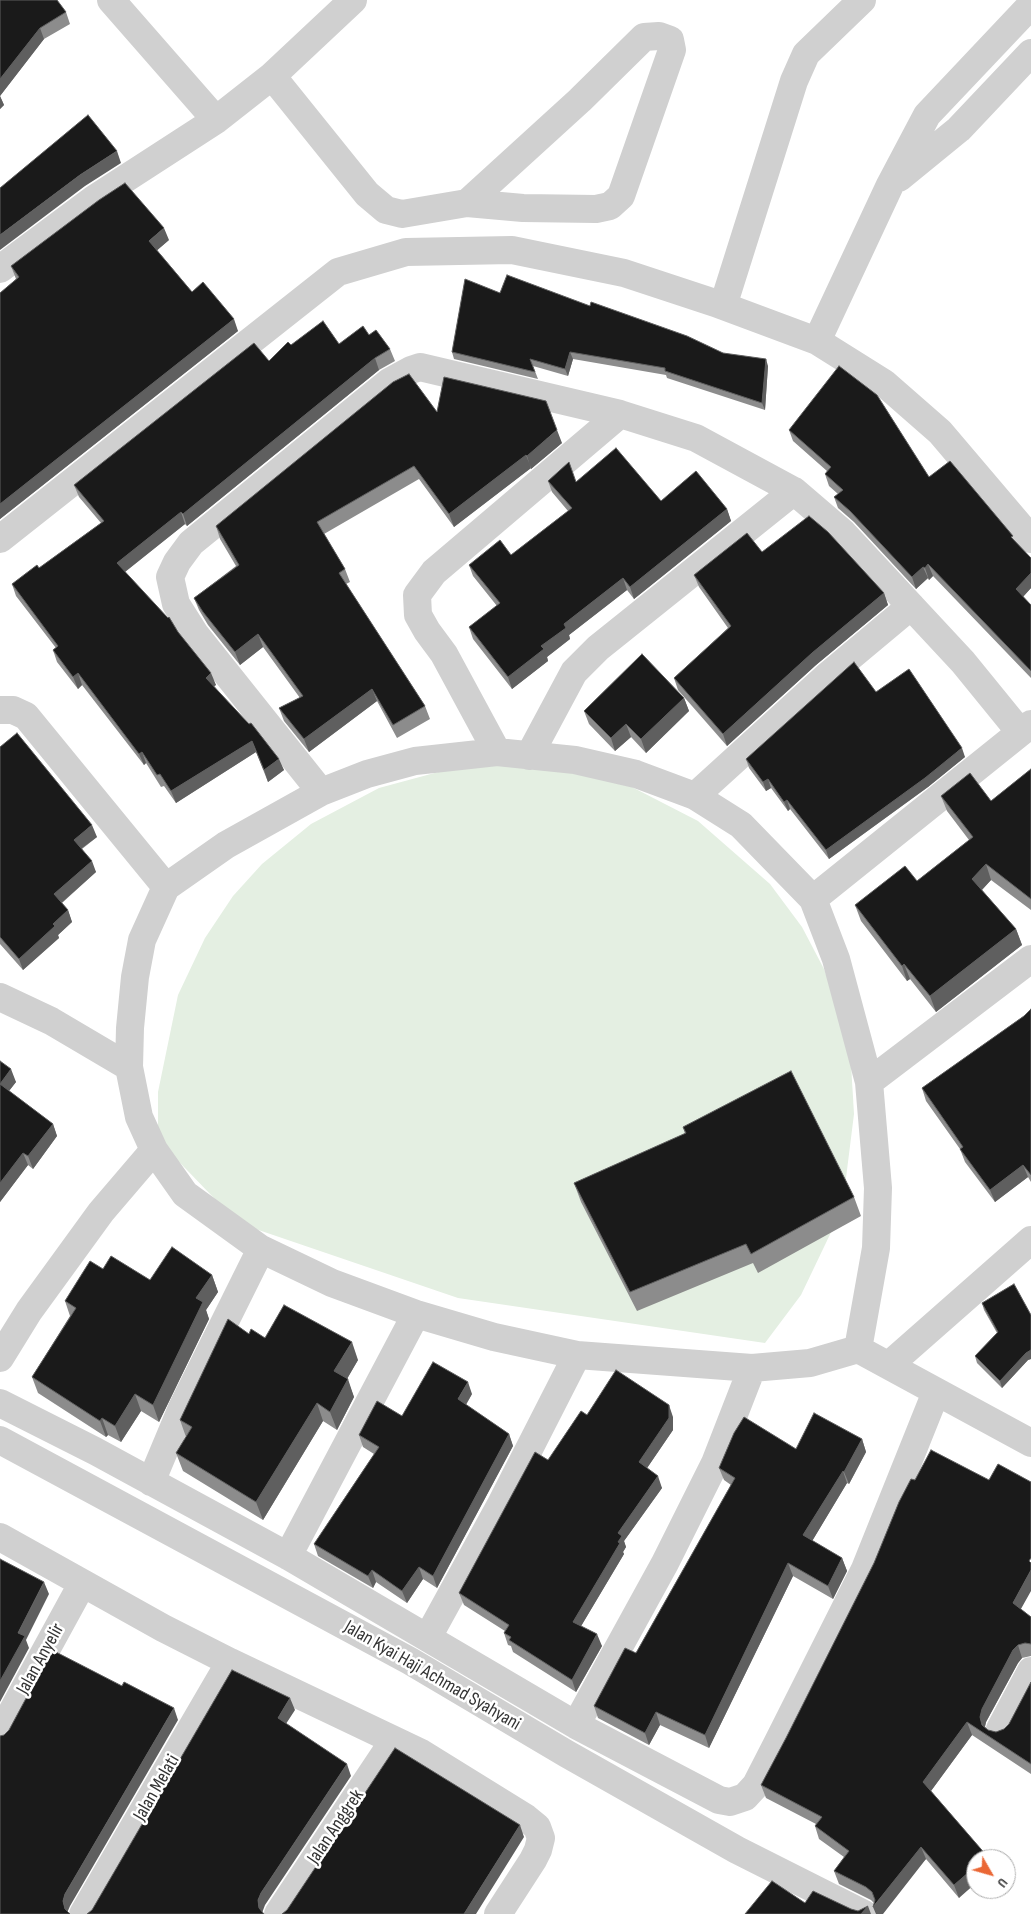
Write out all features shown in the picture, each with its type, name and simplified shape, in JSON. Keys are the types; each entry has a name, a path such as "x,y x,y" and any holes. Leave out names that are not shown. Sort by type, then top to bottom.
{"street":[{"path":"111,0 216,120"},
{"path":"0,268 94,199 216,120 272,76 353,0"},
{"path":"723,306 794,80 806,54 862,0"},
{"path":"817,341 890,185 928,115 1031,5"},
{"path":"272,76 367,194 386,210 402,214 467,203 523,208 596,209 610,206 621,196 672,50 670,40 659,36 644,37 573,107 467,203"},
{"path":"890,185 959,129 1031,53"},
{"path":"512,250 523,208"},
{"path":"0,539 338,272 406,252 512,250 624,273 723,306 817,341 884,383 940,432 1031,539"},
{"path":"321,792 195,634 176,604 170,577 177,562 191,543 389,382 420,367 434,370 620,414 696,438 794,491 843,533 1025,728 813,899"},
{"path":"497,752 444,654 418,615 417,595 434,572 620,414"},
{"path":"529,756 574,672 598,648 794,491"},
{"path":"695,796 826,678 911,606"},
{"path":"0,710 13,710 26,716 166,888"},
{"path":"858,1349 876,1248 878,1188 868,1082 836,959 813,899 741,825 695,796 636,774 575,760 497,752 415,761 367,774 321,792 226,845 166,888 142,940 132,1002 129,1067 139,1117 154,1150 185,1194 261,1249 332,1283 416,1314 494,1337 577,1355 752,1368 810,1363 858,1349 889,1364 1031,1444"},
{"path":"868,1082 1031,959"},
{"path":"0,997 50,1021 129,1067"},
{"path":"0,1358 29,1311 101,1212 154,1150"},
{"path":"889,1364 1031,1240"},
{"path":"151,1482 182,1408 261,1249"},
{"path":"288,1556 416,1314"},
{"path":"428,1637 500,1506 577,1355"},
{"path":"576,1724 665,1563 715,1463 752,1368"},
{"path":"0,1403 95,1451 288,1556 576,1724 719,1800 730,1802 745,1797 756,1785 865,1569 936,1392"},
{"name":"Jalan Kyai Haji Achmad Syahyani","path":"0,1440 410,1661 567,1754 737,1850 864,1914"},
{"path":"0,1537 82,1584 230,1662 421,1753 526,1818 537,1827 541,1838 534,1860 498,1914"},
{"name":"Jalan Anyelir","path":"0,1734 82,1584"},
{"name":"Jalan Melati","path":"83,1914 230,1662"},
{"path":"1000,1729 1031,1671"},
{"name":"Jalan Anggrek","path":"278,1914 394,1740"}],"shaded area":[{"path":"518,764 564,768 628,785 698,821 770,884 802,927 824,969 839,1010 851,1064 854,1114 845,1186 835,1224 801,1295 765,1343 458,1298 238,1223 158,1140 158,1092 178,995 205,938 233,896 262,864 311,824 379,788 453,768"}],"building":[{"path":"0,0 57,0 66,12 40,28 0,79"},
{"path":"88,115 117,151 80,175 0,235 0,188"},
{"path":"125,183 164,228 149,241 192,292 203,282 234,319 0,504 0,293 19,277 11,266 99,200"},
{"path":"507,275 590,306 591,302 687,336 723,353 766,359 762,403 665,371 665,368 570,352 565,369 530,359 535,372 452,352 465,279 500,293"},
{"path":"323,321 339,344 363,326 369,335 376,330 390,349 375,358 183,514 181,512 117,563 169,617 178,632 211,673 206,678 249,724 251,723 279,759 264,770 252,741 171,791 160,774 157,775 142,752 139,754 78,673 73,677 53,650 58,646 12,584 37,565 39,568 104,521 74,485 254,343 269,361 288,342 291,345"},
{"path":"839,366 877,395 929,477 950,461 1013,536 1011,537 1031,558 1031,573 1016,589 1031,605 1031,671 928,564 912,577 850,511 834,497 843,490 825,474 831,467 789,430"},
{"path":"409,374 437,412 444,377 546,401 557,430 527,456 449,514 414,466 317,522 345,569 339,573 425,706 393,725 372,689 304,739 279,708 303,696 258,634 235,652 194,598 239,565 216,526 393,382"},
{"path":"616,448 661,501 696,471 727,509 630,587 623,578 564,624 566,628 541,646 544,649 508,677 469,627 500,603 469,565 500,540 511,555 572,508 548,481 569,462 576,482"},
{"path":"809,516 828,532 884,593 812,653 723,734 674,678 731,626 694,575 747,533 762,552"},
{"path":"642,654 684,698 641,739 626,724 611,738 584,711"},
{"path":"854,662 876,692 909,669 962,748 925,778 826,850 787,800 784,802 768,779 763,782 746,759"},
{"path":"17,733 92,825 74,840 92,861 54,894 68,910 53,924 55,926 19,959 0,937 0,747"},
{"path":"1031,769 1031,899 986,864 972,879 1016,929 930,996 904,964 902,966 855,905 905,866 917,881 973,837 941,796 970,773 991,801"},
{"path":"1031,1009 1031,1175 1023,1165 990,1190 960,1149 963,1147 922,1088 1024,1016"},
{"path":"0,1061 11,1069 0,1084"},
{"path":"791,1071 854,1197 751,1254 746,1244 630,1292 574,1183 686,1133 683,1127"},
{"path":"0,1084 53,1124 28,1156 23,1153 0,1183"},
{"path":"172,1247 212,1275 196,1298 203,1302 153,1405 135,1394 115,1426 102,1418 100,1421 32,1377 76,1308 65,1301 90,1261 103,1269 111,1256 150,1280"},
{"path":"1014,1284 1031,1315 1031,1350 1000,1381 975,1356 998,1332 982,1303"},
{"path":"284,1305 352,1342 334,1371 348,1379 330,1412 317,1403 256,1502 176,1453 192,1427 180,1420 228,1319 249,1334 251,1329 265,1338"},
{"path":"433,1362 468,1382 458,1399 509,1434 433,1576 419,1567 402,1591 372,1570 368,1576 314,1544 379,1447 359,1435 377,1401 402,1416"},
{"path":"616,1370 669,1405 669,1418 639,1462 658,1476 618,1533 622,1536 618,1542 620,1543 573,1622 597,1634 572,1680 509,1640 511,1637 504,1633 509,1625 459,1593 535,1452 548,1460 581,1411 587,1415"},
{"path":"814,1413 862,1439 844,1472 803,1535 842,1558 828,1586 788,1563 705,1735 656,1712 645,1733 594,1706 625,1648 636,1653 735,1478 719,1468 734,1433 744,1417 796,1449"},
{"path":"931,1450 989,1480 998,1464 1031,1482 1031,1558 1029,1561 1031,1563 1031,1570 1013,1603 1031,1617 1031,1644 1018,1645 1013,1650 982,1709 980,1717 982,1725 988,1730 996,1732 1004,1729 1009,1724 1031,1682 1031,1764 967,1722 923,1782 981,1849 966,1849 966,1875 954,1885 921,1847 873,1907 875,1900 872,1892 834,1871 849,1851 815,1826 822,1817 761,1785 874,1563 899,1502 911,1479 915,1480"},
{"path":"0,1559 44,1582 18,1633 25,1636 0,1681"},
{"path":"52,1650 122,1686 124,1682 174,1708 65,1894 63,1901 65,1909 70,1914 0,1914 0,1736 9,1730"},
{"path":"232,1670 290,1698 278,1718 347,1764 261,1893 258,1900 259,1908 264,1914 87,1914 92,1910"},
{"path":"395,1748 520,1825 464,1914 282,1914 287,1910"},
{"path":"772,1881 805,1903 813,1891 858,1911 868,1906 861,1914 745,1914"}]}
